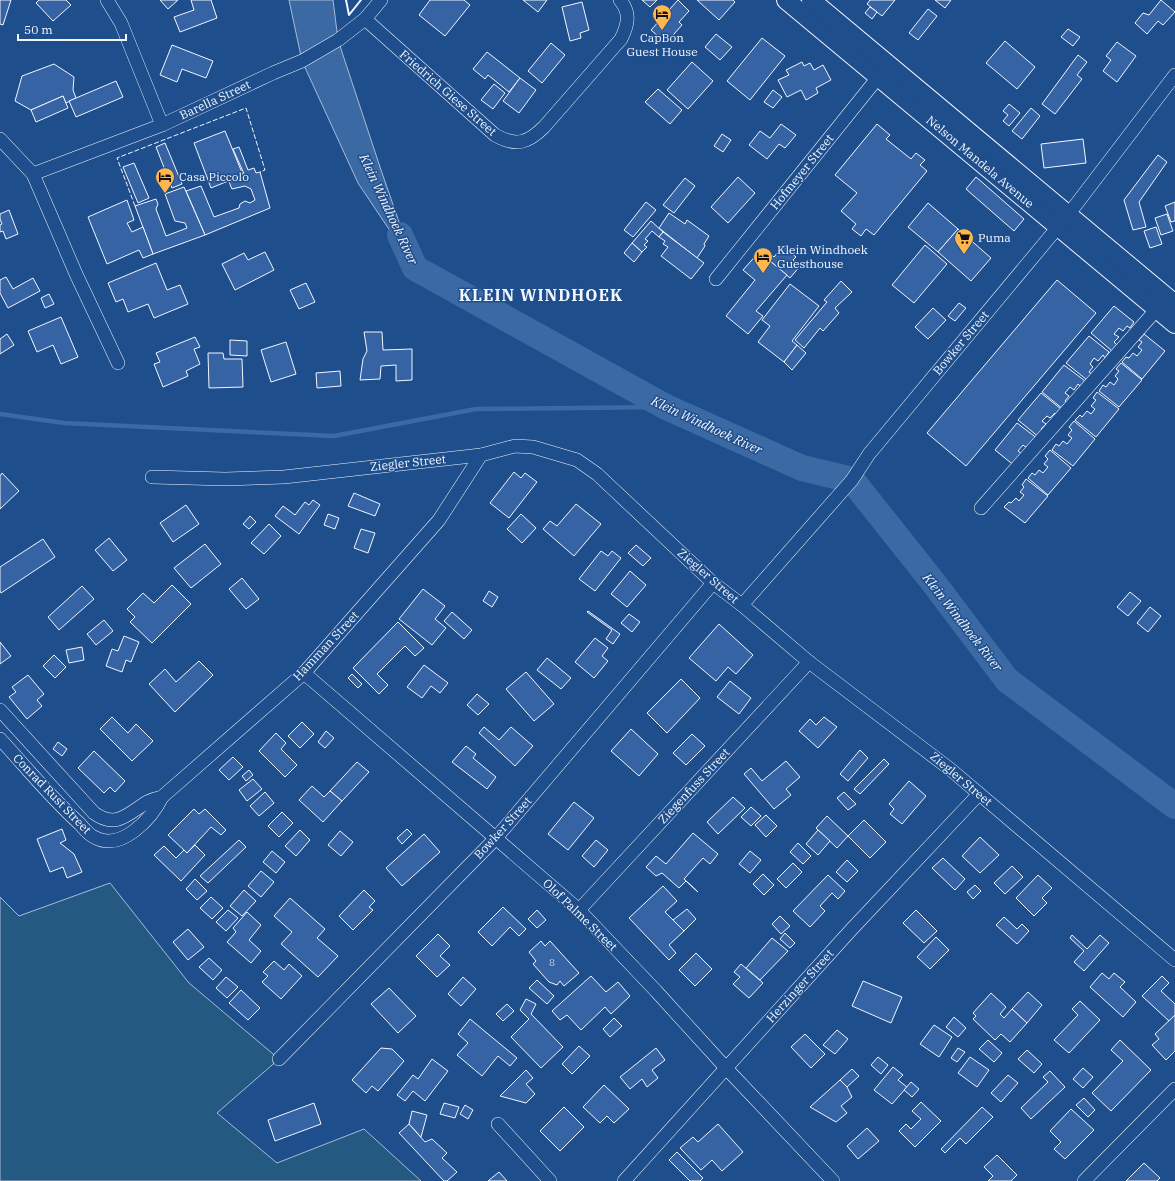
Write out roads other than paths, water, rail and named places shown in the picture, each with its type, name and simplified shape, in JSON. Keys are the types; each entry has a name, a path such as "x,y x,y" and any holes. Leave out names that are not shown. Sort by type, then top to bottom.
{"main road":[{"name":"Nelson Mandela Avenue","path":"786,0 884,70"},
{"name":"Nelson Mandela Avenue","path":"811,0 884,70 1063,221 1175,324"},
{"name":"Nelson Mandela Avenue","path":"1063,221 1175,304"}],"street":[{"path":"107,0 121,23 162,125"},
{"name":"Barella Street","path":"33,174 162,125 302,61 338,40 364,19 381,0"},
{"name":"Friedrich Giese Street","path":"364,19 495,135 505,141 521,142 533,138 544,127 621,39 627,28 628,15 620,0"},
{"name":"Hofmeyer Street","path":"716,278 884,70"},
{"name":"Bowker Street","path":"742,605 852,480 869,454 1063,221 1175,76"},
{"path":"0,139 33,174 76,274 118,363"},
{"path":"981,508 1157,309"},
{"name":"Ziegler Street","path":"152,477 225,479 284,477 481,455 514,446 533,447 577,460 597,474 713,583 742,605 810,662 950,769 1175,960"},
{"name":"Hamman Street","path":"121,819 148,802 162,797 304,673 439,520 481,455"},
{"name":"Bowker Street","path":"279,1059 496,838 713,583"},
{"name":"Ziegenfuss Street","path":"579,910 810,662"},
{"name":"Olof Palme Street","path":"304,673 579,910 833,1181"},
{"name":"Conrad Rust Street","path":"0,710 94,813 101,819 121,819"},
{"name":"Conrad Rust Street","path":"0,739 72,818 95,838 113,841 119,840 128,835 157,808 162,797"},
{"name":"Herzinger Street","path":"624,1181 850,931 979,794"},
{"path":"1084,1181 1175,1089"},
{"path":"498,1124 550,1181"}],"water":[{"path":"289,0 333,0 338,40 415,268 358,183 302,61"}],"waterway":[{"name":"Klein Windhoek River","path":"400,235 415,268 666,407 802,468 852,480 933,582 1007,680 1175,806"},
{"path":"0,414 64,423 334,436 476,409 666,407"}],"place":[{"name":"CapBon Guest House","path":"662,31"},
{"name":"Casa Piccolo","path":"165,194"},
{"name":"Puma","path":"964,255"},
{"name":"Klein Windhoek Guesthouse","path":"763,274"}],"district":[{"name":"KLEIN WINDHOEK","path":"541,295"}]}
